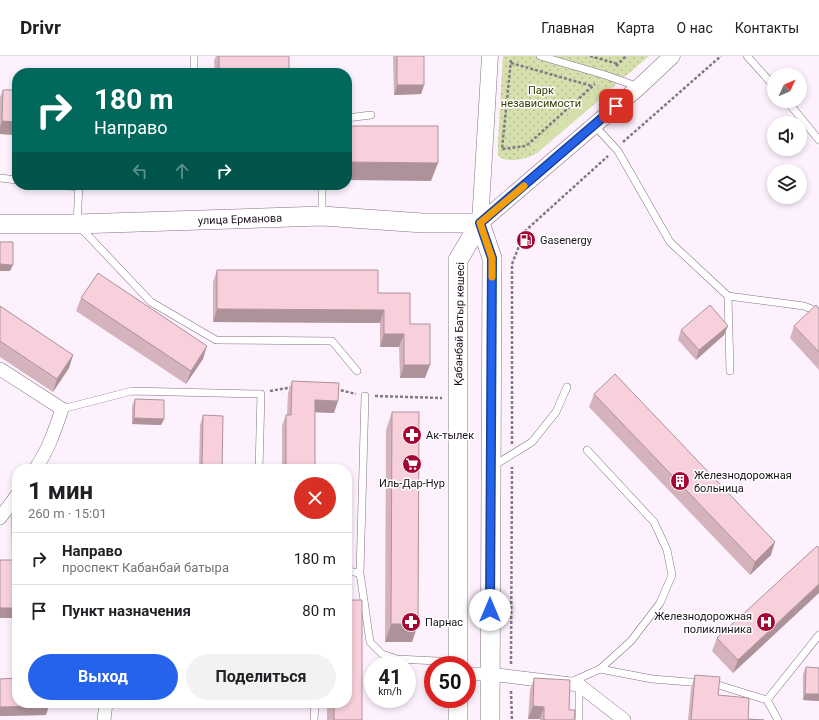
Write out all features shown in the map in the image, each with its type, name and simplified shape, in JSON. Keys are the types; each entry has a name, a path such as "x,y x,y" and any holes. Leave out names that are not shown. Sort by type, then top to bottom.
{"main road":[{"name":"улица Ерманова","path":"0,224 77,224 322,216 423,223 480,223"},
{"path":"480,223 492,258 490,720"},
{"name":"Қабанбай Батыр көшесі","path":"461,656 458,260 480,223"},
{"path":"458,708 458,720"}],"street":[{"path":"480,223 490,56"},
{"path":"480,223 639,87 672,56"},
{"path":"0,369 62,410 54,435 39,464"},
{"path":"0,518 12,501"},
{"path":"476,671 490,674 573,685 624,720"},
{"path":"104,720 105,708"}],"lane":[{"path":"194,56 194,68"},
{"path":"540,56 605,75 639,87"},
{"path":"747,56 767,78"},
{"path":"793,108 819,140"},
{"path":"352,117 371,115"},
{"path":"594,125 616,149 670,242 728,296 804,306 819,312"},
{"path":"0,178 12,179"},
{"path":"79,190 77,224 151,302 216,340 332,341 357,371"},
{"path":"322,190 322,216"},
{"path":"728,296 730,371"},
{"path":"491,467 532,442 556,412 567,387"},
{"path":"62,410 132,391 261,394 259,464"},
{"path":"365,396 360,573 370,642 382,654 397,659 424,662"},
{"path":"579,720 573,685 600,669 631,641 660,603 672,575 666,550 654,522 587,450"},
{"path":"352,571 360,573"},
{"path":"767,700 819,635"},
{"path":"600,669 652,679 715,684 767,700 778,720"},
{"path":"314,720 315,708"}],"path":[{"path":"590,56 617,65 626,56"},
{"path":"512,720 512,264 525,231 721,56"},
{"path":"511,61 546,73 594,85 526,146 502,149 511,61"},
{"path":"546,73 547,68"}],"green space":[{"name":"Парк независимости","path":"503,56 649,56 537,153 523,159 507,160 498,156"},
{"path":"600,85 612,89 537,153 537,141"}],"building":[{"path":"219,56 289,56 289,68 219,68"},
{"path":"397,56 424,56 424,85 397,85"},
{"path":"3,90 12,90 12,122 2,121"},
{"path":"352,126 438,126 438,163 352,162"},
{"path":"0,242 13,242 13,265 0,264"},
{"path":"217,270 378,270 378,293 410,293 410,324 430,324 430,365 404,365 404,334 384,334 384,310 217,309"},
{"path":"98,273 207,346 191,371 81,298"},
{"path":"710,305 728,326 699,350 681,330"},
{"path":"816,305 819,309 819,352 794,326"},
{"path":"0,306 73,355 57,379 0,341"},
{"path":"615,374 775,542 755,562 594,394"},
{"path":"292,381 339,383 338,401 315,400 315,464 286,464 286,415 291,415"},
{"path":"135,399 164,400 164,419 134,418"},
{"path":"392,412 419,412 418,624 391,624"},
{"path":"203,415 223,416 222,464 202,464"},
{"name":"Железнодорожная поликлиника","path":"817,546 819,548 819,584 738,660 717,638"},
{"path":"0,560 12,560 12,608 0,608"},
{"path":"352,600 362,600 362,720 334,720 334,708 352,708"},
{"path":"806,667 819,668 819,694 805,694"},
{"path":"695,675 720,677 718,695 749,698 748,719 764,720 691,720"},
{"path":"12,678 12,707 0,707 0,679"},
{"path":"534,678 570,680 569,710 575,710 574,720 544,720 544,707 533,706"}],"slow traffic":[{"path":"492,277 492,258 480,223 524,186"}],"place":[{"name":"Gasenergy","path":"526,240"},
{"name":"Ак-тылек","path":"412,435"},
{"name":"Иль-Дар-Нур","path":"412,464"},
{"name":"Железнодорожная больница","path":"680,481"},
{"name":"Парнас","path":"411,622"},
{"name":"Железнодорожная поликлиника","path":"766,622"}],"route":[{"path":"490,610 492,258 480,223 616,106"}]}
